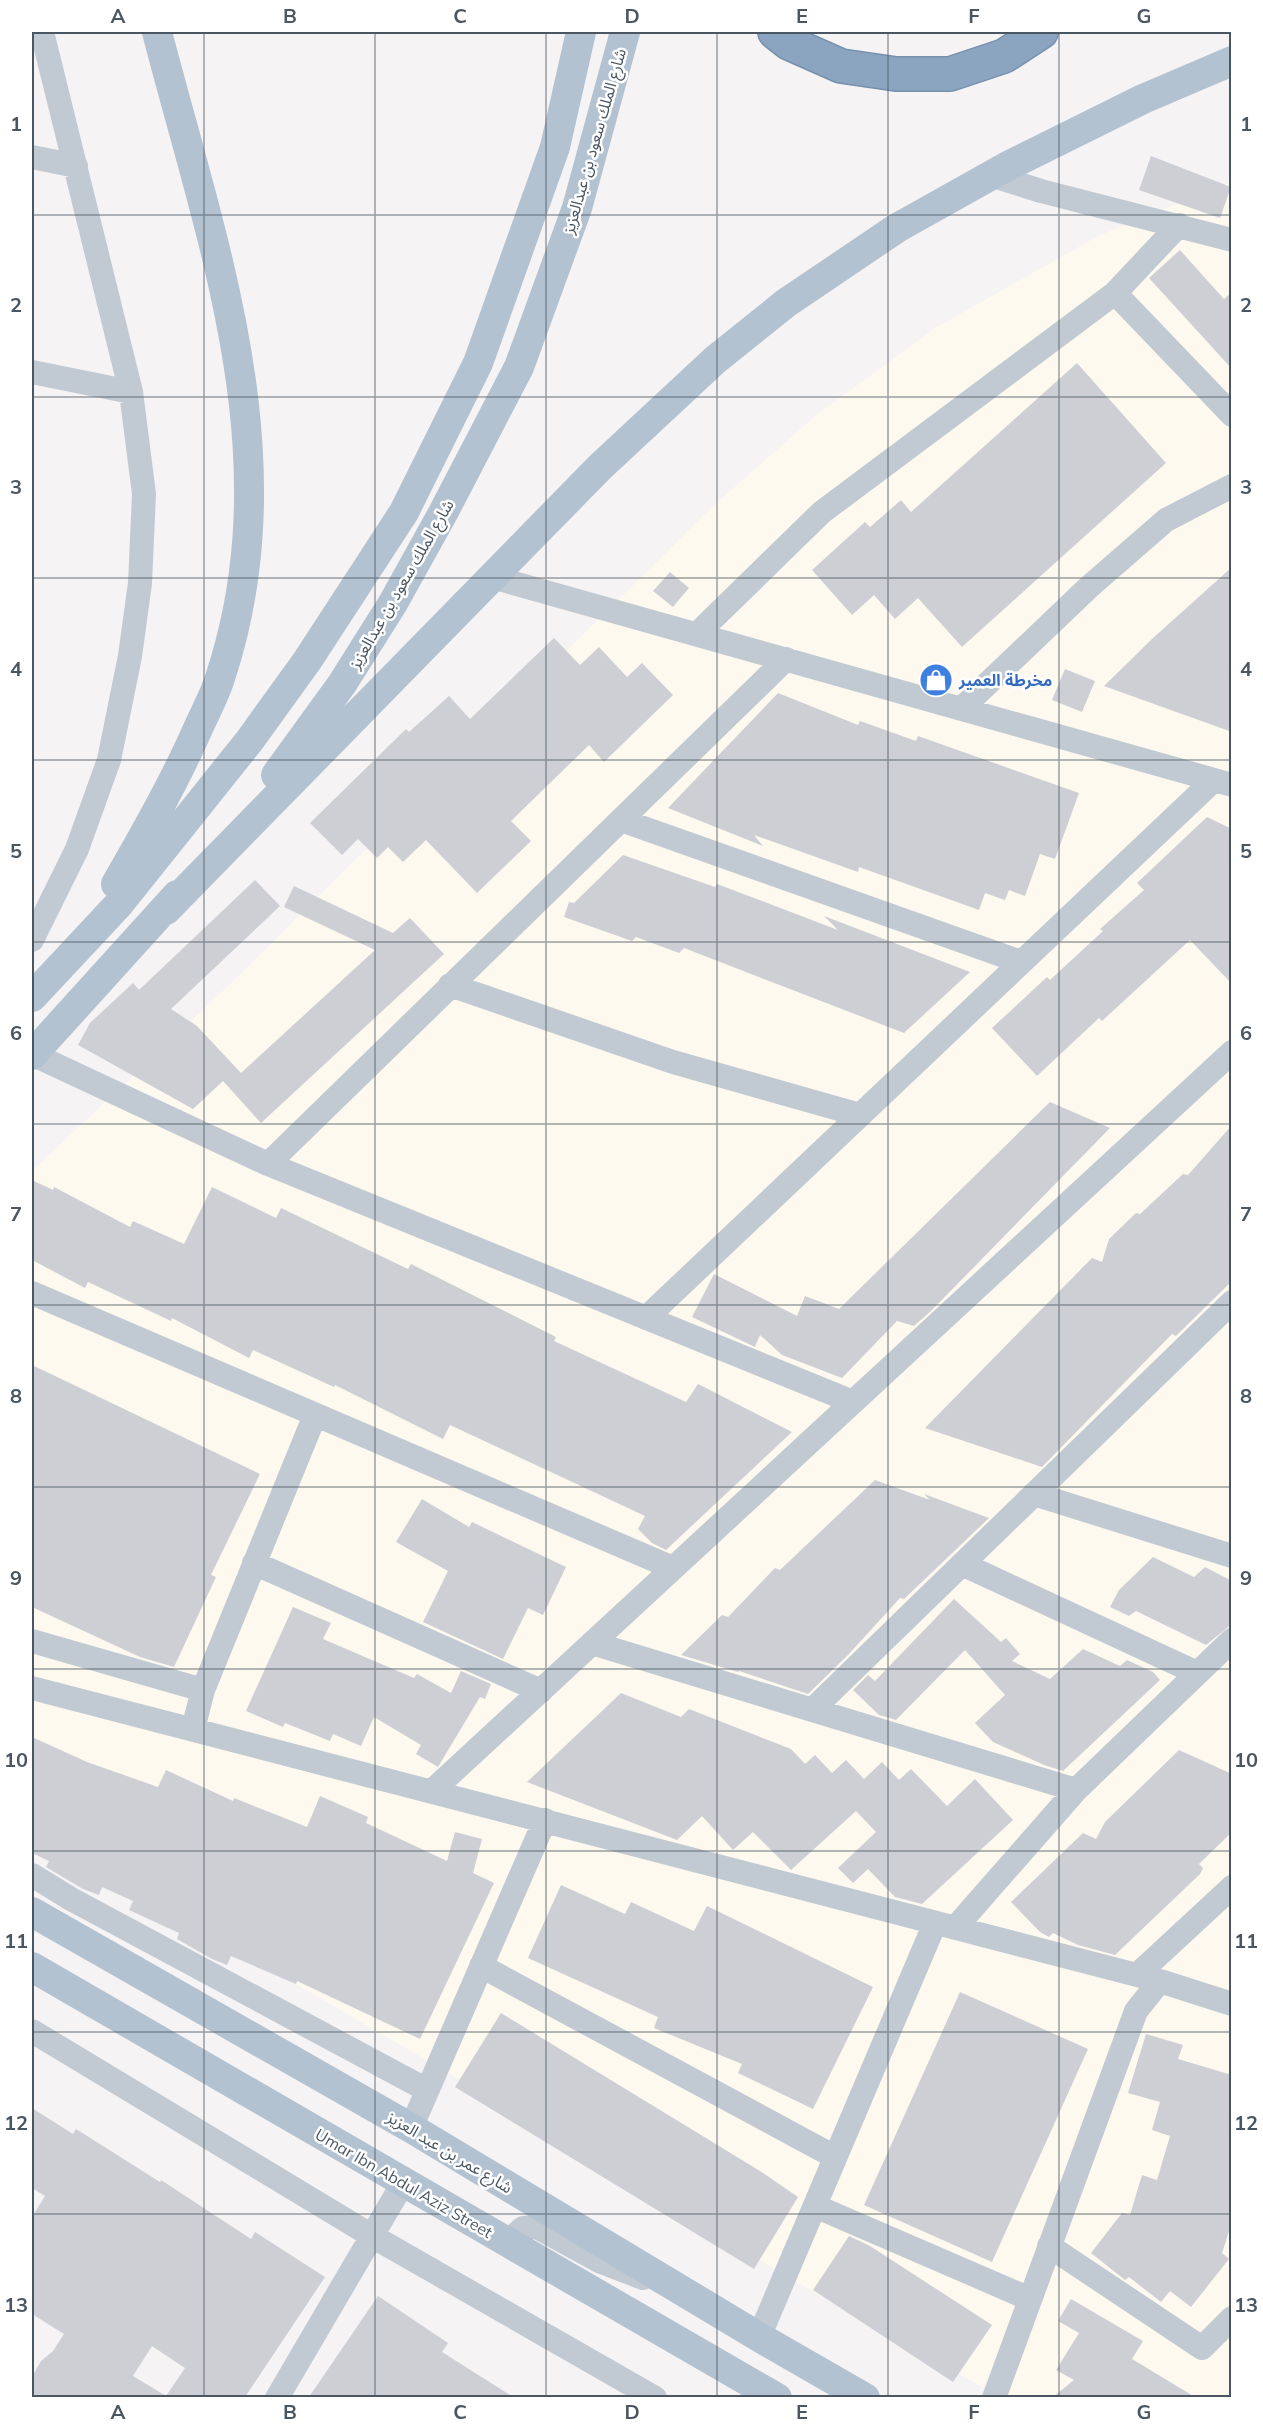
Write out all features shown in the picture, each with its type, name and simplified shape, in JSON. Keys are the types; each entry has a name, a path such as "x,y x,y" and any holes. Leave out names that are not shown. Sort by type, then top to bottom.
{"highway":[{"path":"775,32 789,43 841,66 896,74 950,74 1004,56 1041,32"}],"main road":[{"path":"32,996 116,884 157,814 220,679 241,593 250,509 245,405 232,320 156,32"},
{"name":"شارع الملك سعود بن عبدالعزيز","path":"32,996 119,904 250,740 307,661 404,512 478,363 555,147 581,32"},
{"name":"شارع الملك سعود بن عبدالعزيز","path":"32,1054 166,910 281,769 342,684 393,603 519,367 577,208 625,32"},
{"path":"166,910 600,467 715,360 786,303 897,228 990,175 1143,99 1232,61"},
{"name":"شارع عمر بن عبد العزيز","path":"32,1912 411,2128 759,2337 865,2397"},
{"name":"Umar Ibn Abdul Aziz Street","path":"32,1967 777,2397"}],"street":[{"path":"32,940 76,849 109,760 130,656 140,583 144,494 131,392 42,32"},
{"path":"32,157 76,166"},
{"path":"990,175 1041,191 1232,240"},
{"path":"697,634 822,512 1116,293 1179,225"},
{"path":"1116,293 1232,415"},
{"path":"32,372 131,392"},
{"path":"962,708 1089,587 1166,520 1232,486"},
{"path":"492,577 1223,782"},
{"path":"268,1164 786,659"},
{"path":"646,1318 1021,963 1223,782"},
{"path":"621,820 1021,963"},
{"path":"450,985 673,1062 860,1115"},
{"path":"432,1791 1232,1052"},
{"path":"32,1054 268,1164 853,1402"},
{"path":"32,1293 673,1568"},
{"path":"812,1710 1232,1302"},
{"path":"193,1729 203,1690 315,1415"},
{"path":"1034,1494 1232,1556"},
{"path":"254,1563 541,1691"},
{"path":"962,1564 1197,1673"},
{"path":"759,2337 835,2157 945,1925 1076,1790 1232,1640"},
{"path":"32,1641 203,1690"},
{"path":"592,1643 1076,1790"},
{"path":"32,1688 1149,1978 1232,2004"},
{"path":"411,2128 545,1820"},
{"path":"32,1875 71,1899 427,2090"},
{"path":"994,2397 1149,1978 1232,1887"},
{"path":"482,1966 835,2157"},
{"path":"157,1983 207,1972"},
{"path":"32,2031 372,2236 655,2397"},
{"path":"278,2397 403,2183"},
{"path":"815,2206 1030,2299"},
{"path":"507,2242 523,2228 537,2227 599,2261 685,2293"},
{"path":"1049,2246 1202,2348 1232,2318"}],"shaded area":[{"path":"1231,182 1231,2397 1000,2397 793,2280 299,1986 32,1836 32,1171 227,987 712,507 815,416 935,328 1098,236"}],"building":[{"path":"1151,156 1231,187 1220,218 1139,190"},
{"path":"1180,250 1224,299 1232,292 1232,369 1149,278"},
{"path":"1077,363 1166,463 962,647 918,598 895,619 874,595 852,615 812,570 865,522 870,527 901,500 911,512"},
{"path":"1232,567 1232,732 1104,686 1152,639"},
{"path":"670,572 689,588 673,607 653,591"},
{"path":"554,638 580,665 599,647 627,677 642,663 673,695 604,762 589,745 511,821 531,841 477,893 426,840 403,862 388,847 377,858 358,839 342,855 310,823 406,729 409,732 449,696 470,719"},
{"path":"1065,669 1095,681 1082,712 1052,700"},
{"path":"778,693 858,725 860,721 916,741 918,736 1079,793 1055,859 1040,854 1025,896 1009,890 1005,900 985,893 979,910 859,867 858,872 754,835 763,846 668,808"},
{"path":"1207,817 1232,829 1232,984 1190,940 1102,1021 1099,1018 1037,1076 992,1028 1047,977 1050,980 1103,931 1100,929 1144,890 1137,883"},
{"path":"623,855 715,887 717,884 838,930 824,916 970,972 904,1033 684,948 679,953 636,937 632,941 564,917 569,902 574,903"},
{"path":"255,880 280,906 171,1009 197,1026 241,1073 375,950 284,907 294,886 393,933 410,918 444,954 261,1123 223,1081 193,1109 78,1045 90,1023 133,983 139,990"},
{"path":"1050,1102 1110,1128 932,1310 914,1326 897,1321 842,1378 782,1355 760,1335 755,1347 692,1317 714,1274 797,1316 805,1296 839,1309"},
{"path":"1232,1125 1232,1281 1176,1336 1172,1334 1042,1467 925,1428 1092,1258 1102,1262 1109,1239 1183,1174 1188,1175"},
{"path":"32,1180 53,1190 54,1187 130,1227 133,1221 184,1244 212,1187 276,1218 281,1208 408,1269 411,1264 556,1337 554,1341 686,1402 698,1384 792,1432 666,1550 652,1543 638,1529 645,1516 450,1425 443,1439 335,1385 334,1387 253,1350 249,1358 172,1318 171,1321 88,1282 85,1288 32,1260"},
{"path":"32,1365 260,1474 211,1575 216,1577 174,1667 140,1657 32,1607"},
{"path":"875,1480 930,1500 924,1494 989,1518 904,1599 900,1598 848,1655 808,1694 681,1655 722,1615 728,1617 775,1568 780,1570"},
{"path":"422,1499 469,1527 472,1522 566,1567 543,1615 528,1608 503,1659 423,1622 448,1571 396,1542"},
{"path":"1153,1557 1194,1577 1205,1567 1232,1581 1232,1624 1206,1645 1136,1611 1129,1616 1110,1607 1119,1590"},
{"path":"954,1599 1001,1642 1006,1638 1020,1654 1012,1661 1050,1679 1083,1649 1120,1666 1127,1660 1153,1672 1160,1680 1063,1771 993,1742 975,1723 1005,1695 965,1650 896,1720 879,1715 853,1690 868,1675 875,1681"},
{"path":"293,1607 331,1623 323,1639 414,1678 417,1674 451,1693 461,1671 491,1684 485,1699 480,1697 438,1767 416,1754 421,1745 374,1717 361,1746 333,1734 330,1741 285,1723 283,1727 246,1711"},
{"path":"621,1693 681,1717 689,1709 791,1749 805,1764 815,1755 832,1773 846,1760 864,1779 882,1762 899,1780 911,1769 947,1806 975,1779 1013,1820 922,1904 895,1897 868,1869 853,1883 838,1868 876,1832 856,1811 791,1870 753,1832 733,1850 702,1816 677,1840 527,1782"},
{"path":"32,1737 87,1762 158,1787 166,1770 233,1801 234,1798 307,1827 320,1796 368,1817 366,1823 447,1861 455,1832 482,1839 473,1873 494,1883 420,2039 297,1981 296,1984 231,1956 227,1965 212,1959 177,1939 179,1933 129,1910 133,1901 102,1887 99,1895 83,1889 46,1867 49,1861 32,1853"},
{"path":"1179,1750 1232,1774 1232,1832 1199,1864 1203,1868 1200,1874 1115,1955 1078,1945 1053,1933 1049,1937 1040,1932 1011,1902 1083,1833 1096,1839 1105,1822"},
{"path":"561,1885 625,1914 631,1902 694,1931 707,1906 873,1987 813,2109 738,2073 742,2064 654,2028 658,2017 528,1958"},
{"path":"960,1992 1088,2049 992,2262 864,2205"},
{"path":"501,2013 760,2171 798,2197 754,2269 455,2087"},
{"path":"1146,2034 1183,2045 1178,2059 1232,2075 1232,2222 1222,2253 1229,2259 1191,2307 1170,2291 1161,2302 1129,2277 1125,2280 1091,2253 1122,2213 1130,2215 1142,2175 1157,2180 1170,2136 1152,2130 1160,2102 1128,2093"},
{"path":"32,2108 73,2134 76,2129 160,2182 161,2180 251,2239 255,2232 325,2277 245,2397 32,2397 32,2377 41,2361 53,2351 64,2334 32,2314 32,2217 45,2196 32,2188","holes":["152,2346 185,2368 166,2396 133,2376"]},
{"path":"849,2236 870,2246 992,2325 953,2382 813,2290"},
{"path":"378,2296 448,2343 442,2352 513,2397 309,2397"},
{"path":"1071,2299 1143,2341 1132,2359 1195,2397 1053,2397 1074,2380 1056,2370 1079,2333 1058,2321"}],"place":[{"name":"مخرطة العمير","path":"936,680"}]}
